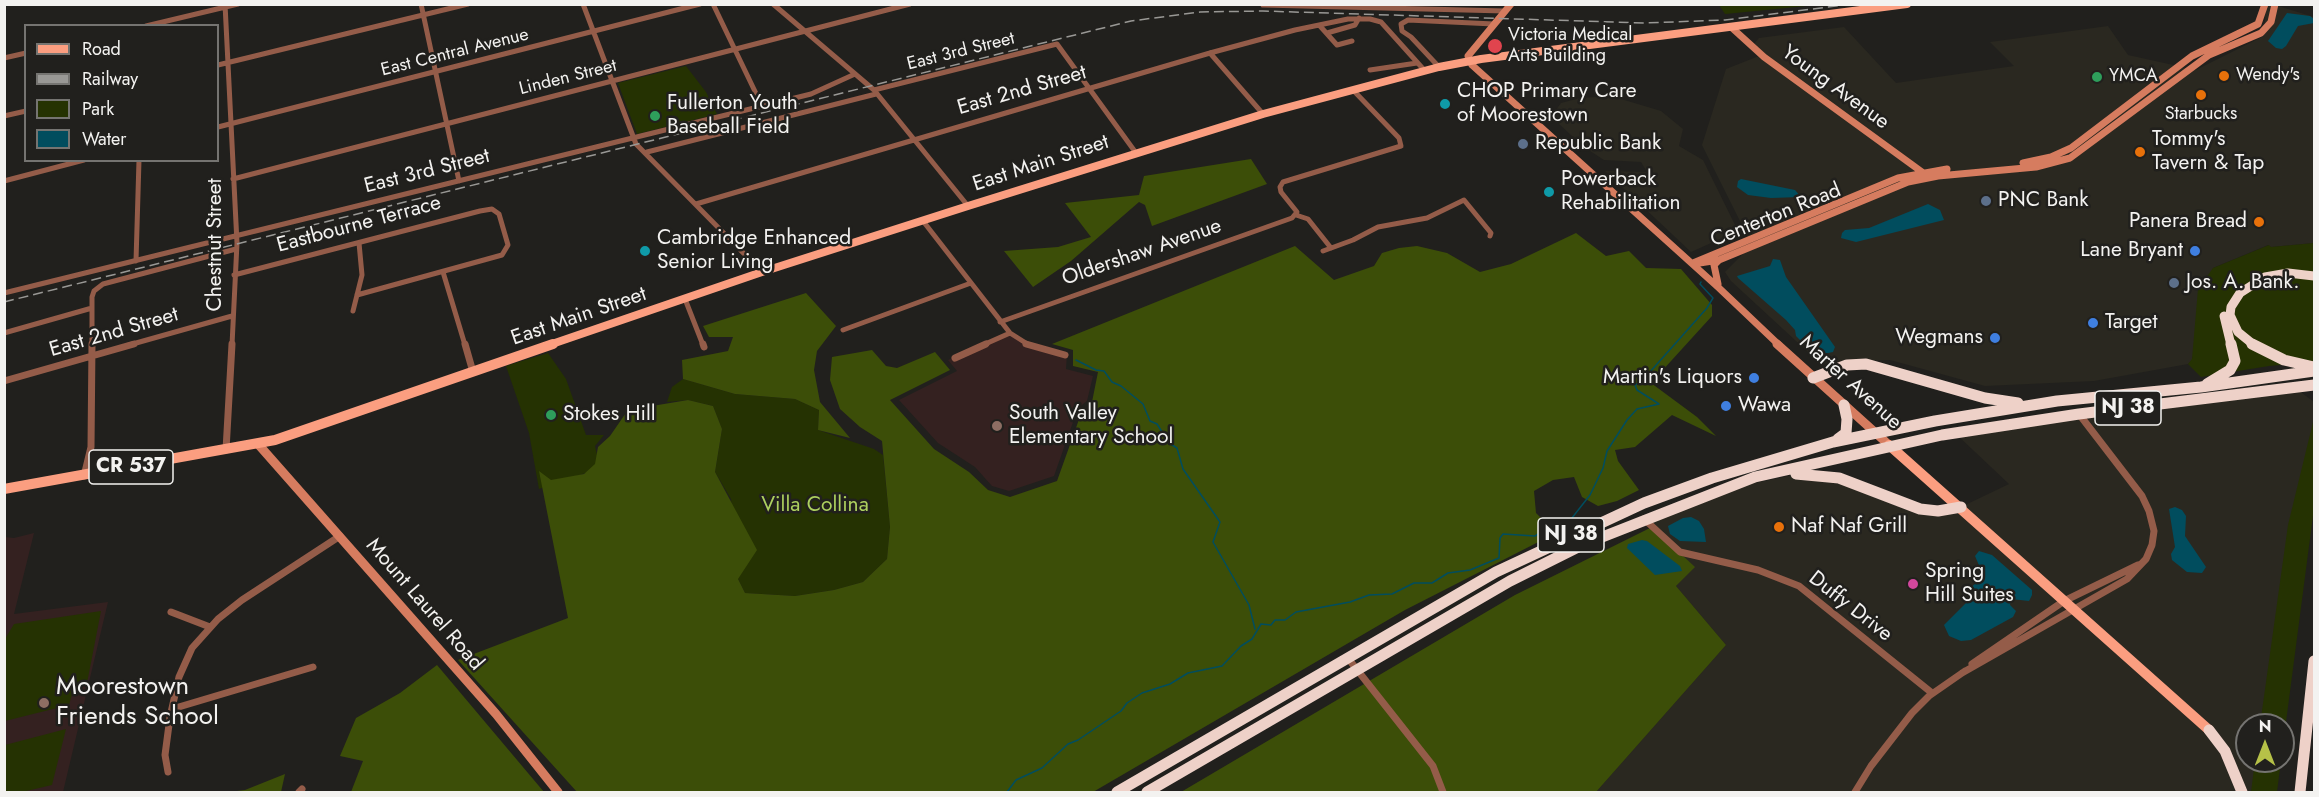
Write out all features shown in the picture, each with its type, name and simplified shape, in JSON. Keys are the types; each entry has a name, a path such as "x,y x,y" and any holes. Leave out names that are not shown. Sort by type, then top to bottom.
{"highway":[{"path":"2201,387 2233,366 2235,356 2224,315 2227,301 2236,290 2253,278 2276,270 2314,270"},
{"path":"2314,276 2288,273 2265,277 2240,293 2231,307 2230,315 2238,332 2257,348 2284,360 2314,369"},
{"path":"1813,378 1847,365 1866,364 1985,398 2039,404"},
{"name":"NJ 38","path":"1117,792 1496,572 1631,508 1712,478 1875,432 2039,404 2201,387 2314,369"},
{"name":"NJ 38","path":"1147,792 1510,581 1582,545 1755,477 1807,467 1889,445 2079,414 2314,385"},
{"path":"1833,442 1846,433 1847,418 1844,405"},
{"path":"1755,477 1825,475 1854,483 1920,509 1938,511 1960,507"},
{"path":"2300,792 2314,661"},
{"path":"2209,730 2225,751 2242,792"}],"main road":[{"path":"1469,61 1468,56 1472,50 1511,4"},
{"name":"CR 537","path":"1469,61 1907,4"},
{"name":"Centerton Road","path":"1693,264 1703,257 1905,176 1922,172 2023,163 2058,155 2077,144 2192,56 2258,24 2265,4"},
{"name":"Centerton Road","path":"1693,264 1719,260 1908,182 1938,176 2036,167 2070,158 2209,55 2261,33 2271,22 2275,4"},
{"name":"Young Avenue","path":"1731,27 1764,57 1922,172"},
{"path":"2209,55 2211,51 2226,44 2225,40"},
{"name":"East Main Street","path":"4,489 258,444 295,434 762,272 968,206 1263,114 1469,61"},
{"name":"Marter Avenue","path":"1469,61 1693,264 1813,378 2209,730"},
{"path":"1719,260 1714,269 1719,288"},
{"name":"Mount Laurel Road","path":"258,444 496,714 558,792"}],"street":[{"path":"154,24 238,4"},
{"path":"421,4 459,181"},
{"path":"219,65 468,4"},
{"path":"584,4 633,138 762,272"},
{"name":"East Central Avenue","path":"219,127 700,4"},
{"path":"713,4 762,106"},
{"path":"773,4 875,92 968,206"},
{"name":"Linden Street","path":"233,179 910,4"},
{"path":"1263,5 1380,6 1505,12"},
{"name":"Chestnut Street","path":"225,6 236,236 226,450"},
{"path":"1327,33 1355,25 1359,18 1381,22 1425,71"},
{"name":"East 2nd Street","path":"696,204 1210,52 1295,30 1359,18"},
{"path":"1439,68 1411,37 1402,31 1401,24 1408,20 1494,24"},
{"path":"1320,26 1337,45 1352,41"},
{"name":"East 3rd Street","path":"646,152 1057,44 1089,88"},
{"path":"1210,52 1263,114"},
{"path":"4,58 24,53"},
{"path":"1370,70 1417,63"},
{"name":"East 3rd Street","path":"4,293 811,94 855,74"},
{"path":"1089,88 1136,153"},
{"path":"1331,248 1308,219 1295,216 1296,208 1281,192 1281,184 1401,146 1399,138 1353,90"},
{"path":"4,116 24,111"},
{"path":"4,181 76,162"},
{"path":"136,261 139,162"},
{"path":"1323,251 1353,240 1378,226 1430,217 1464,200 1491,233 1490,236"},
{"name":"Eastbourne Terrace","path":"234,275 492,209 497,212 508,245 507,250 493,259 443,272"},
{"name":"Oldershaw Avenue","path":"1000,322 1295,216"},
{"path":"923,221 1010,333 1031,347 1065,355"},
{"path":"353,311 363,266 358,243"},
{"path":"84,476 91,447 92,294 103,284 117,279 236,249"},
{"path":"357,295 443,272 473,372"},
{"path":"843,330 971,283"},
{"path":"685,299 704,347"},
{"path":"4,333 92,308"},
{"name":"East 2nd Street","path":"4,381 232,316"},
{"path":"955,358 1010,333"},
{"path":"1855,792 1887,744 1932,693 1962,673 2127,579 2141,564 2152,545 2154,531 2149,511 2142,496 2079,414"},
{"name":"Duffy Drive","path":"1644,519 1680,552 1766,573 1805,590 1932,693"},
{"path":"168,772 165,755 172,709 176,687 187,656 210,627 242,600 340,536"},
{"path":"1962,673 1990,650 2064,601 2141,564"},
{"path":"171,612 210,627"},
{"path":"1347,657 1433,766 1443,792"},
{"path":"172,709 313,667"}],"shaded area":[{"path":"2266,5 2275,5 2314,17 2314,243 2271,247 2268,245 2213,268 2192,360 2188,364 2094,381 1985,386 1890,360 1836,362 1822,365 1731,281 1725,272 1752,245 1702,145 1726,69 1764,54 1753,45 1759,38 1844,27 1896,83 2014,66 1990,42 2108,26 2128,55 2196,70 2264,36"},
{"path":"1611,96 1661,111 1683,129 1679,146 1703,160 1738,231 1691,252 1605,171 1647,172 1641,162 1604,160 1584,147 1559,124 1556,110 1561,103 1580,98"},
{"name":"South Valley Elementary School","path":"1010,333 1025,344 1067,353 1066,369 1093,376 1087,401 1078,408 1054,476 1009,491 992,486 975,467 938,443 899,400 957,371 948,360"},
{"path":"2294,387 2314,402 2314,497 2302,553 2284,713 2235,713 2235,773 2277,773 2275,792 1596,792 1726,645 1676,586 1694,567 1644,519 1712,492 1798,474 1811,474 1908,506 1961,507 2009,484 1956,434"},
{"name":"Moorestown Friends School","path":"34,533 14,614 108,602 63,792 5,792 5,537 14,538"}],"green space":[{"path":"1719,4 1827,4 1725,14 1719,5"},
{"path":"686,66 706,92 717,114 637,134 618,83"},
{"path":"1251,159 1267,184 1152,226 1145,205 1139,202 1071,261 1033,287 1004,251 1058,247 1091,237 1065,203 1139,195 1144,176"},
{"path":"1576,233 1606,256 1629,251 1646,268 1681,269 1712,305 1712,316 1651,383 1697,417 1716,436 1672,415 1635,447 1615,450 1618,461 1639,490 1617,501 1598,506 1582,497 1574,477 1553,480 1534,491 1536,513 1556,533 1405,610 1093,792 577,792 458,660 568,618 539,471 551,480 584,474 595,464 598,447 610,436 628,410 688,400 713,406 722,429 715,472 757,550 738,579 745,593 795,596 834,590 863,582 887,559 890,527 882,441 860,427 840,409 830,380 832,357 872,350 886,366 897,368 935,352 950,370 890,400 934,449 969,472 988,490 1010,497 1057,481 1082,411 1091,407 1098,372 1073,366 1073,350 1052,344 1295,246 1334,280 1374,266 1382,253 1417,246 1447,253 1480,272 1511,264"},
{"path":"2314,243 2314,362 2269,366 2201,377 2188,364 2192,359 2198,289 2213,268 2269,245 2271,247"},
{"path":"806,293 836,326 817,351 814,370 820,402 850,438 818,430 819,410 795,399 735,394 683,379 682,360 728,351 733,337 709,337 703,326"},
{"name":"Stokes Hill","path":"548,353 566,379 586,435 604,435 595,446 600,468 539,489 529,433 506,366"},
{"name":"Villa Collina","path":"683,379 735,394 795,399 819,410 818,430 874,449 883,455 890,527 887,559 863,582 834,590 795,596 745,593 738,579 731,499 715,472 722,429 713,406 688,400 667,402 672,387"},
{"path":"2314,418 2314,508 2287,713 2262,713 2288,525"},
{"path":"1652,527 1695,567 1676,586 1726,645 1596,792 1181,792 1515,595"},
{"path":"101,611 87,683 74,687 69,705 5,721 5,639 14,624"},
{"path":"437,665 544,792 351,792 363,761 340,756 356,718 400,693"},
{"path":"66,729 52,785 22,792 5,792 5,745"},
{"path":"2253,773 2279,773 2277,792 2251,792"},
{"path":"285,774 281,792 229,792 245,790"}],"water":[{"path":"2287,13 2310,16 2314,19 2314,23 2298,26 2286,46 2282,49 2276,48 2268,41"},
{"path":"1741,179 1795,190 1801,197 1771,198 1748,195 1737,187"},
{"path":"1928,204 1940,210 1944,220 1856,242 1841,238 1845,230 1869,228"},
{"path":"1773,259 1780,260 1786,277 1835,347 1833,352 1823,354 1812,352 1796,336 1795,330 1786,320 1738,278 1737,276 1770,266"},
{"path":"2175,507 2182,510 2186,516 2185,536 2206,567 2202,573 2187,572 2172,560 2171,554 2175,547 2169,509"},
{"path":"1691,517 1699,521 1704,529 1706,542 1680,541 1670,534 1668,526 1683,518"},
{"path":"1647,541 1680,566 1682,571 1655,575 1627,548 1628,544"},
{"path":"1979,551 1992,555 2032,590 2032,595 2029,601 2011,599 2010,605 2016,611 2013,617 1971,640 1961,641 1949,636 1944,625 1967,602 1970,588 1984,577 1975,556"}],"waterway":[{"path":"1007,792 1016,780 1042,768 1068,744 1078,740 1121,711 1127,703 1142,693 1170,684 1188,673 1222,666 1241,646 1252,639 1261,624 1271,625 1275,620 1285,620 1296,612 1350,602 1369,595 1392,594 1414,583 1432,583 1448,573 1470,570 1499,558 1500,538 1503,534 1535,536 1549,527 1568,523 1590,495 1603,468 1607,451 1627,420 1637,409 1659,404 1637,390 1635,385 1641,382 1707,308 1713,298 1700,284 1701,282"},
{"path":"1076,360 1096,370 1104,371 1112,382 1121,386 1143,404 1150,421 1157,424 1169,443 1177,448 1183,469 1220,522 1213,542 1249,605 1255,629"}],"railway":[{"path":"4,302 1131,21 1200,12 1263,11 1645,23 1725,20 1852,4"}],"place":[{"name":"Victoria Medical Arts Building","path":"1495,46"},
{"name":"Wendy's","path":"2224,76"},
{"name":"YMCA","path":"2097,77"},
{"name":"Starbucks","path":"2201,95"},
{"name":"CHOP Primary Care of Moorestown","path":"1445,104"},
{"name":"Fullerton Youth Baseball Field","path":"655,116"},
{"name":"Republic Bank","path":"1523,144"},
{"name":"Tommy's Tavern & Tap","path":"2140,152"},
{"name":"Powerback Rehabilitation","path":"1549,192"},
{"name":"PNC Bank","path":"1986,201"},
{"name":"Panera Bread","path":"2259,222"},
{"name":"Cambridge Enhanced Senior Living","path":"645,251"},
{"name":"Lane Bryant","path":"2195,251"},
{"name":"Jos. A. Bank.","path":"2174,283"},
{"name":"Target","path":"2093,323"},
{"name":"Wegmans","path":"1995,338"},
{"name":"Martin's Liquors","path":"1754,378"},
{"name":"Wawa","path":"1726,406"},
{"name":"Stokes Hill","path":"551,415"},
{"name":"South Valley Elementary School","path":"997,426"},
{"name":"Naf Naf Grill","path":"1779,527"},
{"name":"Spring Hill Suites","path":"1913,584"},
{"name":"Moorestown Friends School","path":"44,703"}]}
